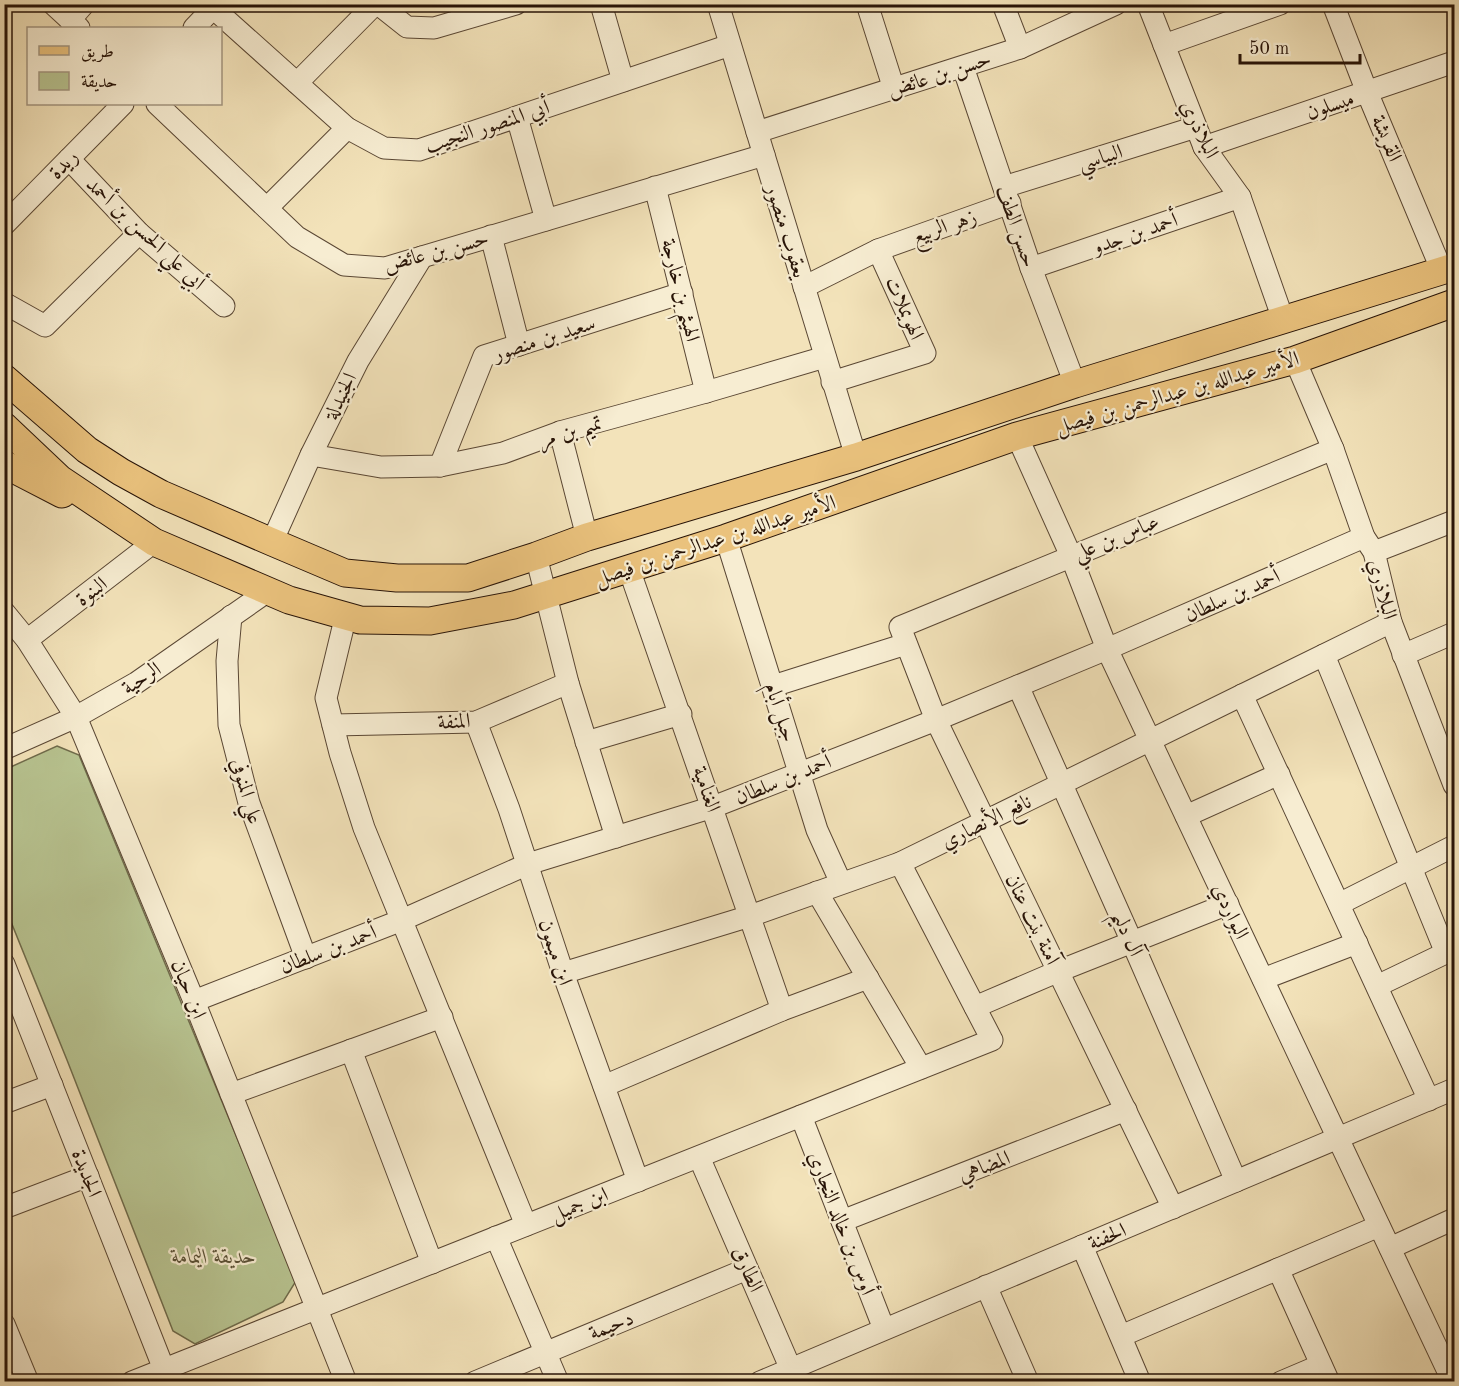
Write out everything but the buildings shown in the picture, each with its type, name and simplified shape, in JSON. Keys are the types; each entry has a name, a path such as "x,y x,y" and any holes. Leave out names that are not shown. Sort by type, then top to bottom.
{"main road":[{"name":"الأمير عبدالله بن عبدالرحمن بن فيصل","path":"4,378 87,450 121,472 161,494 272,542 345,573 397,578 468,578 587,537 856,457 1075,384 1448,269"},
{"name":"الأمير عبدالله بن عبدالرحمن بن فيصل","path":"4,426 60,479 154,542 289,600 360,620 430,621 514,606 726,538 1017,436 1295,360 1455,303"},
{"path":"4,464 154,542"}],"street":[{"path":"53,4 74,24 84,4"},
{"path":"297,83 376,4 407,27 434,28 485,9 516,4"},
{"path":"601,4 623,81"},
{"name":"يعقوب منصور","path":"718,4 856,457"},
{"path":"867,4 894,89"},
{"path":"1003,4 1020,48"},
{"name":"حسن بن عائض","path":"757,132 1020,48 1116,4"},
{"name":"البلاذري","path":"1148,4 1204,147 1240,197 1283,319"},
{"path":"1164,45 1280,4"},
{"name":"القريشة","path":"1333,4 1367,92 1448,269"},
{"path":"195,27 215,6"},
{"name":"أبي المنصور النجيب","path":"215,6 347,128 384,148 419,150 730,45"},
{"name":"ميسلون","path":"1204,147 1455,62"},
{"name":"حسن الطف","path":"963,66 1031,268 1075,384"},
{"name":"ريدة","path":"4,225 122,105"},
{"name":"حسن بن عائض","path":"158,105 297,237 344,265 385,268 764,155"},
{"path":"517,117 546,220"},
{"name":"البياسي","path":"1007,195 1196,127"},
{"path":"267,208 347,128"},
{"name":"أبي علي الحسن بن أحمد","path":"69,159 139,233 224,306"},
{"name":"الهيثم بن خارجة","path":"655,187 706,393"},
{"name":"زهر الربيع","path":"878,250 1007,195"},
{"name":"أحمد بن جدو","path":"1031,268 1240,197"},
{"path":"4,303 45,326 139,233"},
{"path":"492,236 519,345"},
{"name":"الهويملات","path":"804,287 878,250 925,353 832,382"},
{"name":"الجنيدلة","path":"272,542 311,455 358,361 422,257"},
{"name":"سعيد بن منصور","path":"440,466 484,356 682,293"},
{"name":"تميم بن مر","path":"311,455 381,467 440,466 503,453 560,432 706,393 825,357"},
{"name":"البلاذري","path":"1295,360 1333,448 1369,544 1391,622 1403,655 1445,734 1455,785"},
{"path":"560,432 587,537"},
{"name":"البواردي","path":"1017,436 1071,556 1107,649 1453,1382"},
{"name":"عباس بن علي","path":"773,686 903,635 1071,556 1333,448"},
{"name":"أحمد بن سلطان","path":"194,1001 402,920 528,864 713,807 936,720 1369,544 1455,521"},
{"name":"جبل أبام","path":"726,538 817,830 841,883"},
{"name":"البنوة","path":"27,640 154,542"},
{"path":"536,556 568,683 616,837"},
{"name":"الغنامية","path":"629,569 782,1010"},
{"name":"الرحية","path":"4,749 75,717 136,683 268,591"},
{"name":"ابن حيان","path":"4,612 27,640 75,717 194,1001 346,1382"},
{"path":"345,615 326,698 340,753 364,828 526,1225"},
{"name":"علي المنوفي","path":"231,616 227,661 229,725 249,803 306,958"},
{"name":"نافع الأنصاري","path":"563,973 750,916 900,862 1391,622"},
{"path":"1403,655 1455,633"},
{"name":"آمنة بنت عنان","path":"903,635 936,720 1173,1208"},
{"path":"1324,655 1412,868 1450,951 1377,986"},
{"name":"المنفة","path":"333,725 476,722 568,683"},
{"name":"آل دليم","path":"1018,686 1236,1181"},
{"path":"1242,695 1429,1100"},
{"path":"586,742 681,714"},
{"name":"ابن ميمون","path":"476,722 506,799 563,973 638,1181"},
{"path":"1186,816 1279,774"},
{"path":"1339,904 1455,846"},
{"name":"ابن جميل","path":"132,1382 166,1375 317,1308 992,1040 900,862"},
{"path":"817,892 921,1068"},
{"path":"975,1007 1059,970 1228,904"},
{"path":"1263,980 1357,943"},
{"name":"الجديدة","path":"4,964 10,994 52,1085 166,1375"},
{"path":"604,1086 782,1010 868,978"},
{"path":"231,1094 442,1017"},
{"path":"351,1050 432,1263"},
{"path":"4,1102 52,1085"},
{"name":"الحفنة","path":"759,1382 794,1375 884,1329 1455,1089"},
{"name":"المضاهي","path":"842,1221 1126,1110"},
{"name":"أوس بن خالد النجاري","path":"801,1116 884,1329"},
{"name":"الطارق","path":"699,1157 794,1375"},
{"path":"4,1208 88,1176"},
{"path":"1390,1248 1455,1219"},
{"path":"1121,1336 1379,1226"},
{"path":"496,1237 558,1382"},
{"path":"1082,1246 1140,1382"},
{"name":"دحيمة","path":"475,1382 747,1269"},
{"path":"1278,1269 1325,1373 1281,1382"},
{"path":"986,1286 1028,1382"},
{"path":"4,1323 28,1382"}],"green space":[{"name":"حديقة اليمامة","path":"57,746 79,755 296,1281 283,1302 195,1344 173,1331 5,907 4,770"}]}
